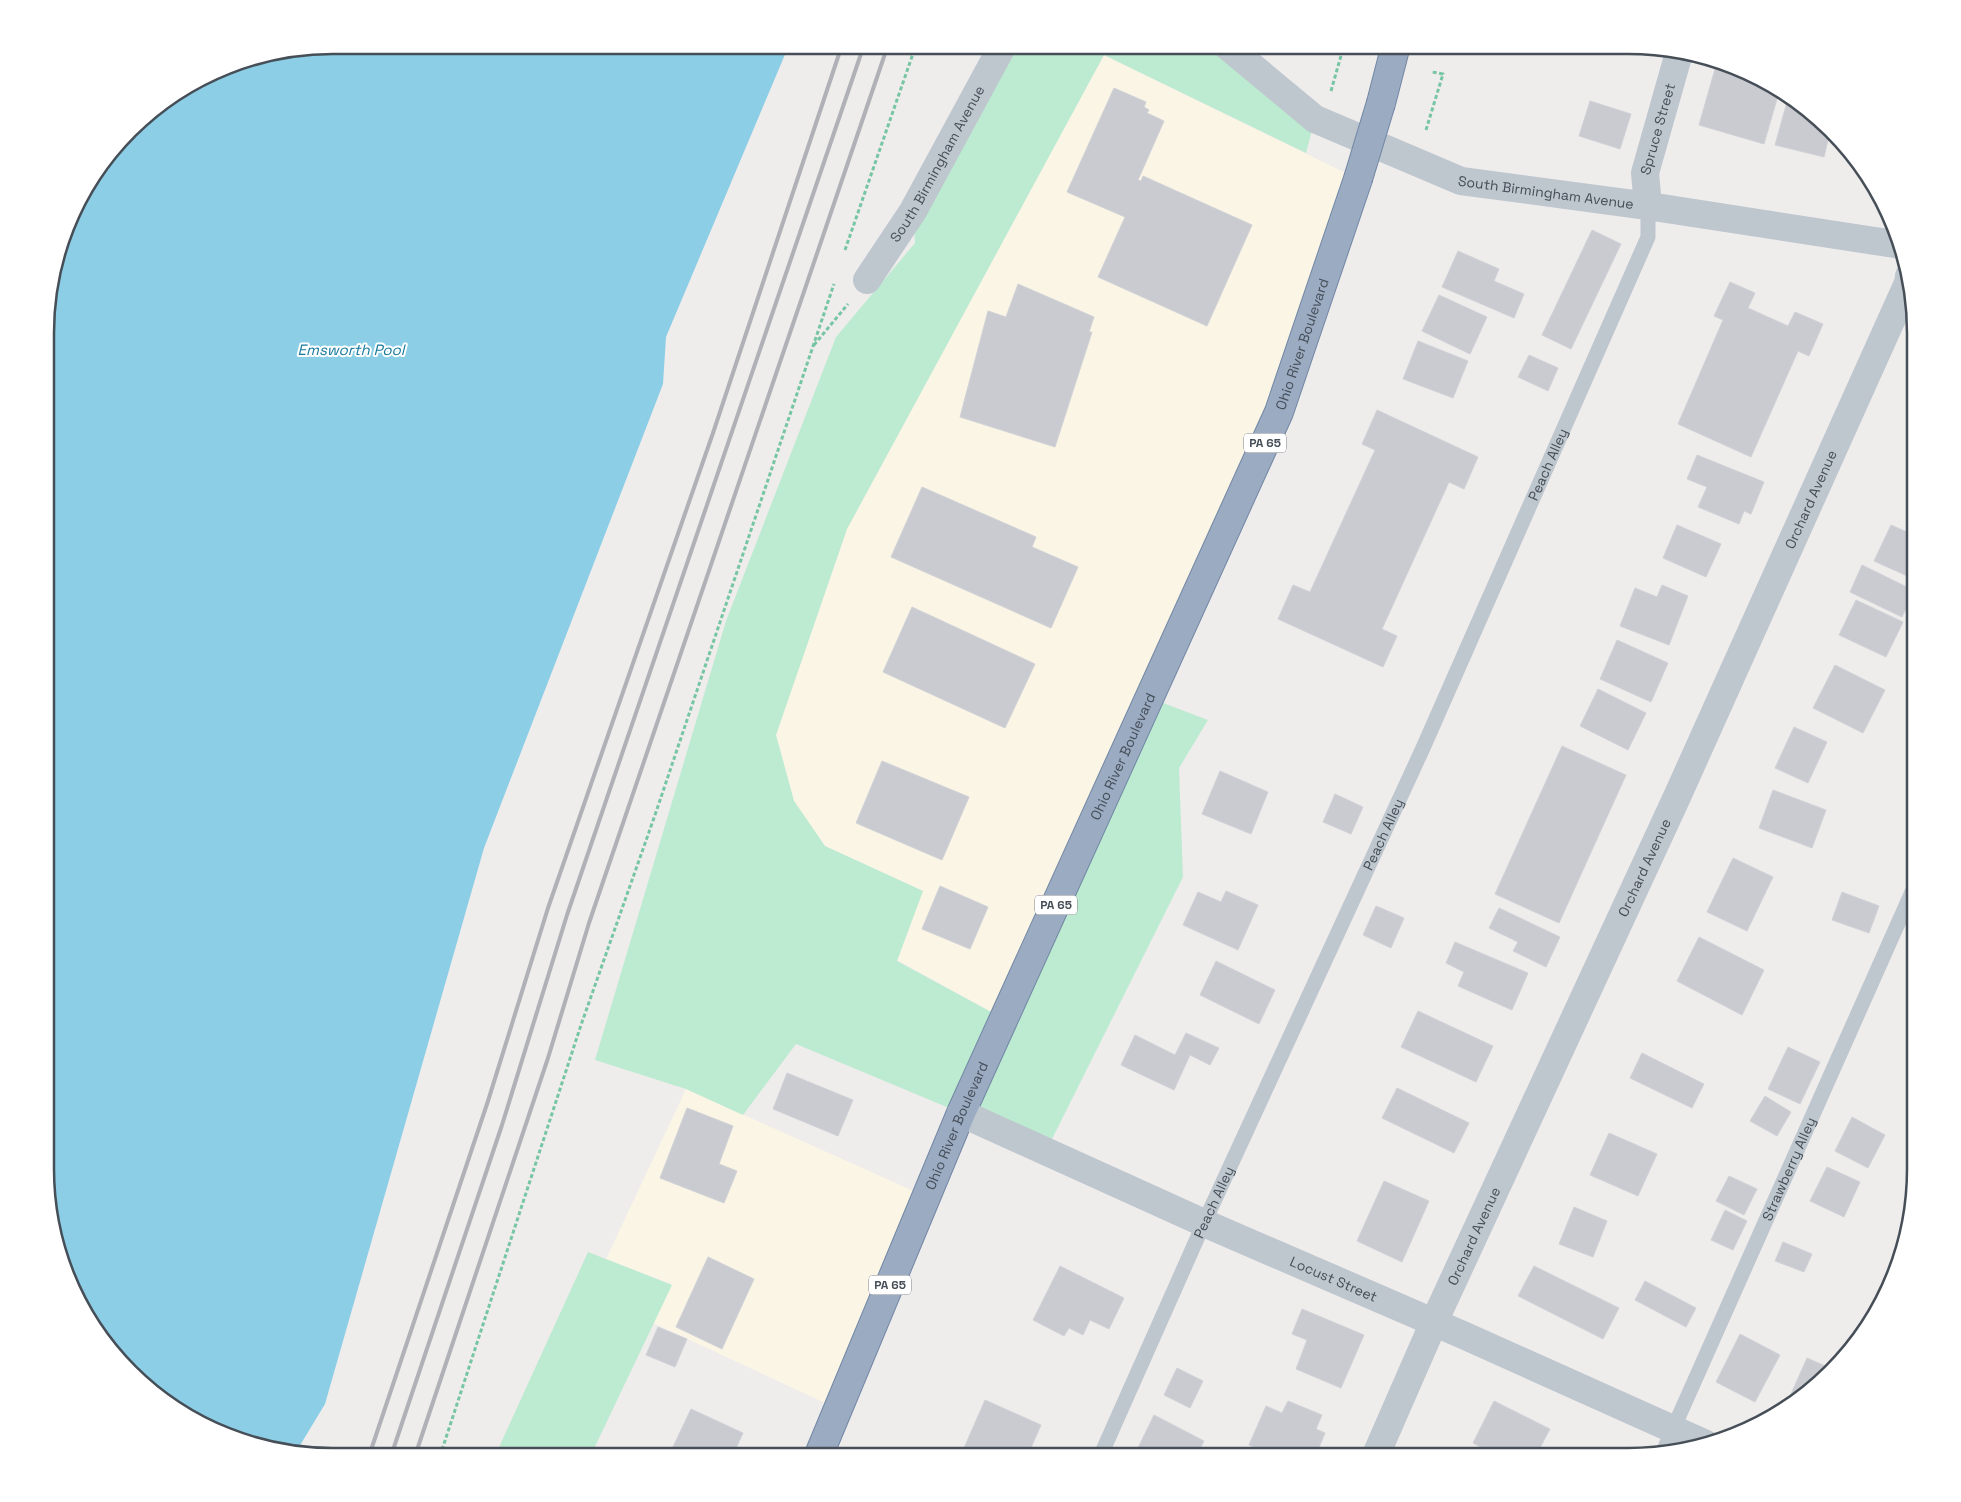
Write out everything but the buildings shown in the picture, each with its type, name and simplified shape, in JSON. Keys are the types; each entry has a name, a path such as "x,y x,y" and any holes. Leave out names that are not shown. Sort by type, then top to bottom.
{"highway":[{"name":"Ohio River Boulevard","path":"822,1448 961,1113 1279,412 1358,179 1394,54"}],"street":[{"name":"South Birmingham Avenue","path":"867,280 913,210 998,54"},
{"name":"South Birmingham Avenue","path":"1237,54 1315,119 1461,181 1648,206 1892,244"},
{"name":"Spruce Street","path":"1648,206 1645,173 1678,58"},
{"name":"Orchard Avenue","path":"1379,1448 1434,1322 1680,790 1904,291"},
{"name":"Locust Street","path":"961,1113 1204,1223 1434,1322 1668,1442 1684,1443"}],"lane":[{"name":"Peach Alley","path":"1104,1448 1204,1223 1427,739 1648,237 1648,206"},
{"name":"Strawberry Alley","path":"1668,1442 1907,903"}],"path":[{"path":"843,257 913,54"},
{"path":"1333,84 1342,54"},
{"path":"1426,128 1443,74 1432,72"},
{"path":"443,1448 581,1025 655,815 837,275"},
{"path":"811,349 867,280"}],"shaded area":[{"path":"1104,55 1358,179 1279,412 1004,1019 897,960 923,891 825,846 794,801 776,735 847,529"},
{"path":"686,1089 927,1197 838,1409 653,1323 671,1284 606,1259"}],"green space":[{"path":"998,54 1237,54 1315,119 1306,153 1104,55 847,529 776,735 794,801 825,846 923,891 897,961 1004,1019 1150,698 1208,720 1179,768 1183,877 1046,1151 796,1044 743,1115 686,1089 595,1060 726,621 836,337 915,243 913,211"},
{"path":"588,1252 672,1285 594,1448 499,1448"}],"water":[{"name":"Emsworth Pool","path":"314,54 785,54 666,337 663,384 484,848 325,1404 299,1446 260,1439 226,1427 193,1411 163,1391 135,1367 111,1339 83,1293 63,1242 54,1188 54,314 63,260 75,226 91,193 111,163 135,135 163,111 193,91 226,75 260,63"}],"railway":[{"path":"372,1448 488,1101 548,908 713,433 839,54"},
{"path":"394,1448 502,1125 567,915 861,54"},
{"path":"418,1448 548,1058 589,923 885,54"}]}
